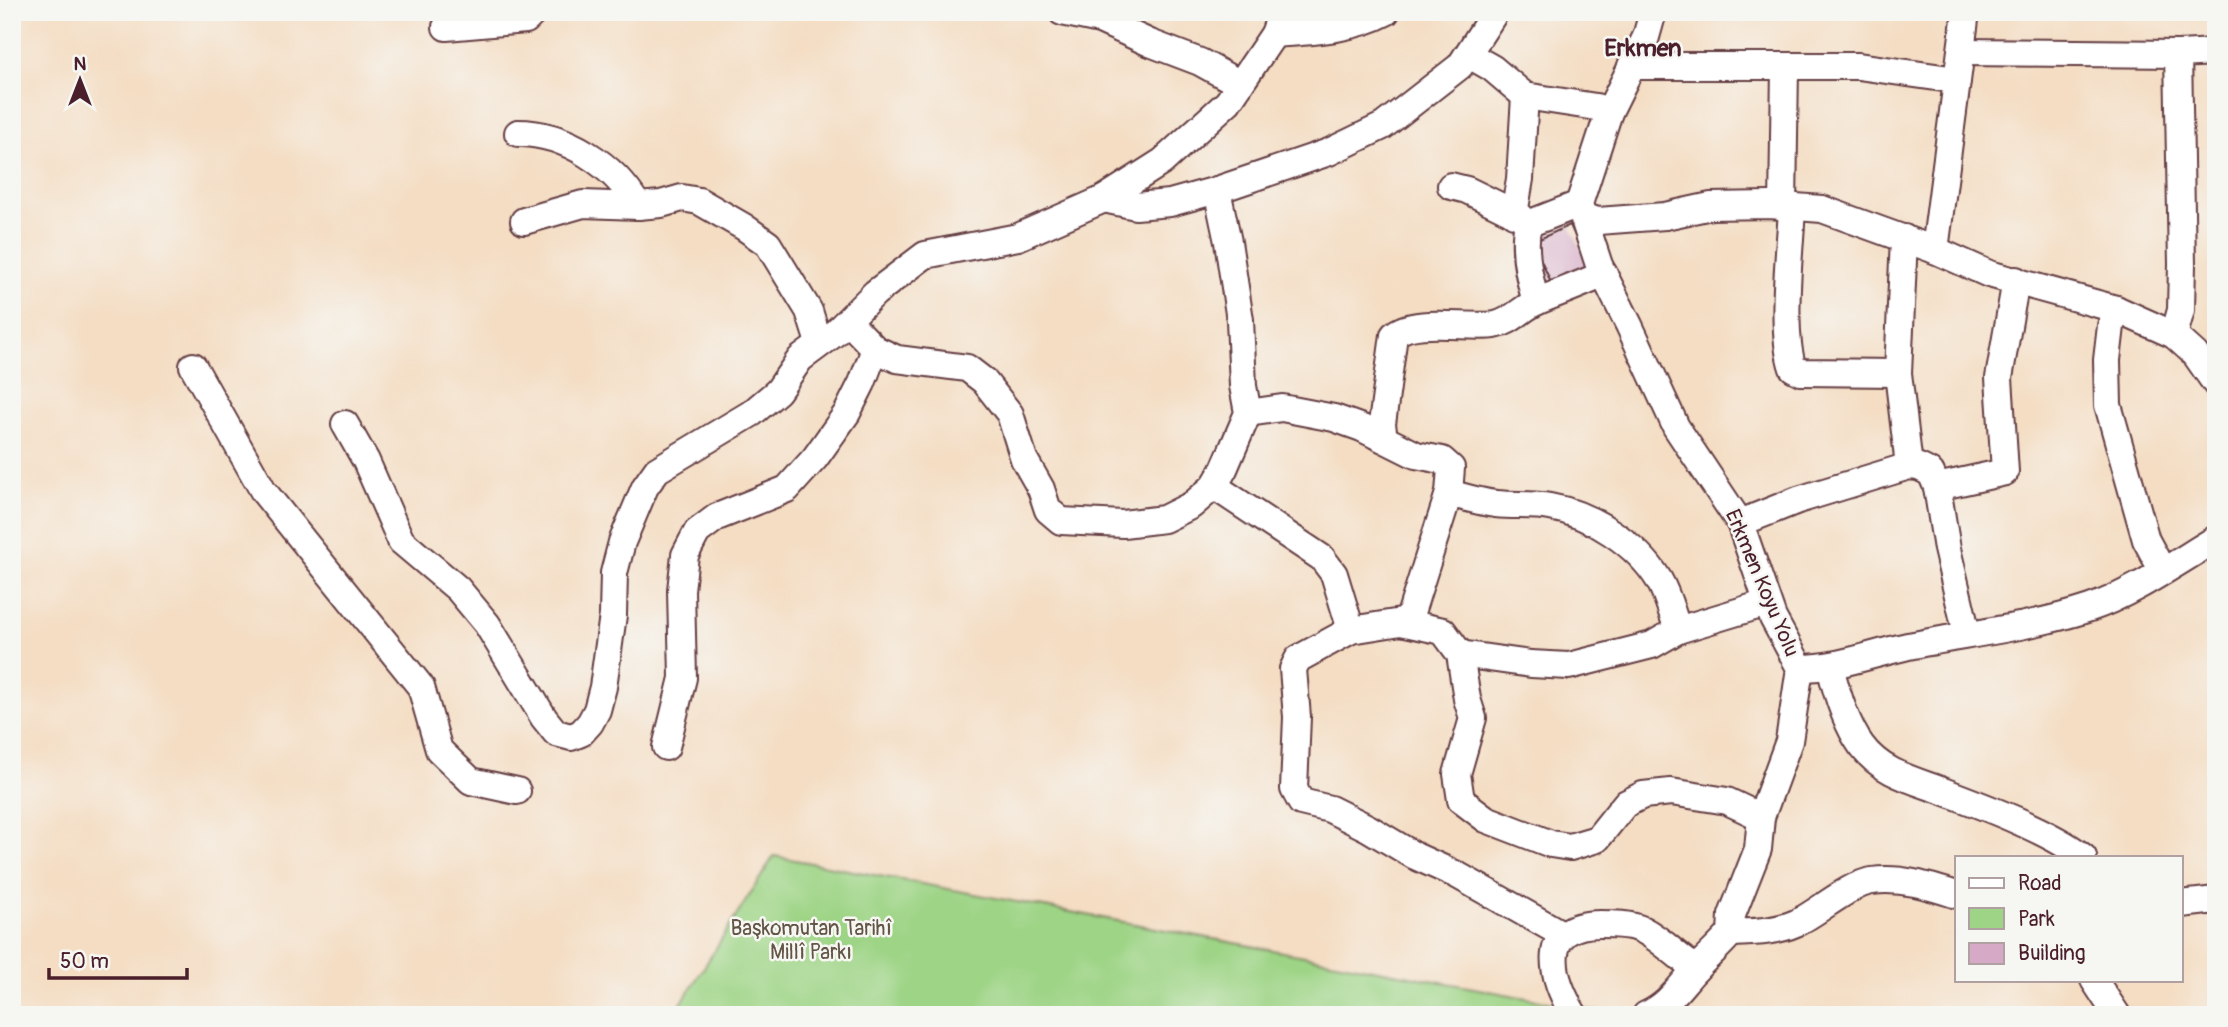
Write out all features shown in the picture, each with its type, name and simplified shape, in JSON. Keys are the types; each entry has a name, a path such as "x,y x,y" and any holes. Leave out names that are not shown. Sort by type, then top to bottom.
{"street":[{"path":"446,27 526,20 534,12"},
{"path":"1062,12 1100,20 1150,44 1200,62 1240,84"},
{"path":"345,424 366,461 401,541 458,589 487,624 544,718 556,733 570,737 581,733 597,710 603,687 613,615 614,573 622,542 645,487 657,470 752,413 778,391 800,359 835,333 875,293 925,255 1018,237 1104,200 1162,162 1228,102 1278,23 1320,31 1371,20 1386,12"},
{"path":"1581,211 1609,112 1646,37 1653,12"},
{"path":"1935,250 1966,12"},
{"path":"1104,200 1136,206 1170,203 1329,152 1383,126 1460,66 1469,55 1485,16"},
{"path":"1961,52 2216,52"},
{"path":"2174,335 2181,310 2182,276 2178,54"},
{"path":"1469,55 1492,68 1525,96 1596,107 1609,112"},
{"path":"1631,66 1858,66 1957,80"},
{"path":"1785,66 1787,313 1789,356 1793,368 1801,372 1898,373"},
{"path":"1525,96 1517,204 1536,302"},
{"path":"518,132 534,133 557,140 590,156 605,166 629,191 638,206"},
{"path":"1451,186 1467,190 1521,219 1581,211 1598,221 1665,216 1711,206 1822,209 1935,250 1989,274 2116,309 2174,335 2195,354 2216,384"},
{"path":"848,321 875,349 897,359 967,368 984,381 1010,414 1024,458 1041,489 1048,510 1061,522 1123,524 1164,519 1192,505 1214,486 1248,413 1243,386 1240,320 1217,190"},
{"path":"524,221 583,204 638,206 682,198 699,201 768,244 809,311 819,343"},
{"name":"Erkmen Koyu Yolu","path":"1581,211 1604,274 1675,427 1740,523 1767,603 1800,668 1789,741 1761,817 1758,849 1732,915 1731,933"},
{"path":"1904,238 1898,373 1909,466"},
{"path":"1384,439 1382,424 1394,335 1400,329 1431,325 1497,325 1536,302 1604,274"},
{"path":"1937,487 2005,472 1998,378 2016,281"},
{"path":"2116,309 2111,326 2108,360 2108,405 2146,540 2162,570"},
{"path":"666,747 683,678 681,590 685,555 697,532 717,517 787,489 816,458 847,413 875,349"},
{"path":"193,366 264,492 421,687 439,750 471,781 517,791"},
{"path":"1248,413 1269,409 1290,410 1334,418 1416,455 1442,460 1451,468 1449,493 1408,622"},
{"path":"1740,523 1798,500 1909,466 1919,467 1931,473 1937,487 1947,549 1967,634"},
{"path":"1214,486 1322,558 1334,574 1351,630"},
{"path":"1449,493 1496,504 1549,507 1575,513 1609,530 1639,555 1658,578 1678,631"},
{"path":"1800,668 1830,666 1967,634 2042,622 2093,607 2142,583 2216,539"},
{"path":"1460,654 1531,664 1569,666 1652,645 1678,631 1767,603"},
{"path":"1562,934 1368,828 1330,809 1301,802 1294,789 1297,717 1293,668 1298,659 1351,630 1408,622 1443,631 1460,654 1473,718 1458,774 1461,800 1486,819 1551,844 1570,847 1597,839 1625,804 1643,795 1671,792 1727,802 1761,817"},
{"path":"1830,666 1841,703 1860,745 1880,765 1902,778 1945,792 2021,823 2072,848 2082,856"},
{"path":"1646,1015 1659,1009 1675,995 1731,933 1765,931 1795,923 1869,881 1901,880 1955,894"},
{"path":"2182,904 2216,900"},
{"path":"1574,1015 1564,998 1553,962 1555,944 1562,934 1591,924 1641,929 1696,969"},
{"path":"2095,982 2117,1015"}],"green space":[{"name":"Başkomutan Tarihî Millî Parkı","path":"774,856 1616,1015 674,1015"}],"building":[{"path":"1570,225 1590,269 1552,285 1533,242"}],"district":[{"name":"Erkmen","path":"1643,48"}]}
